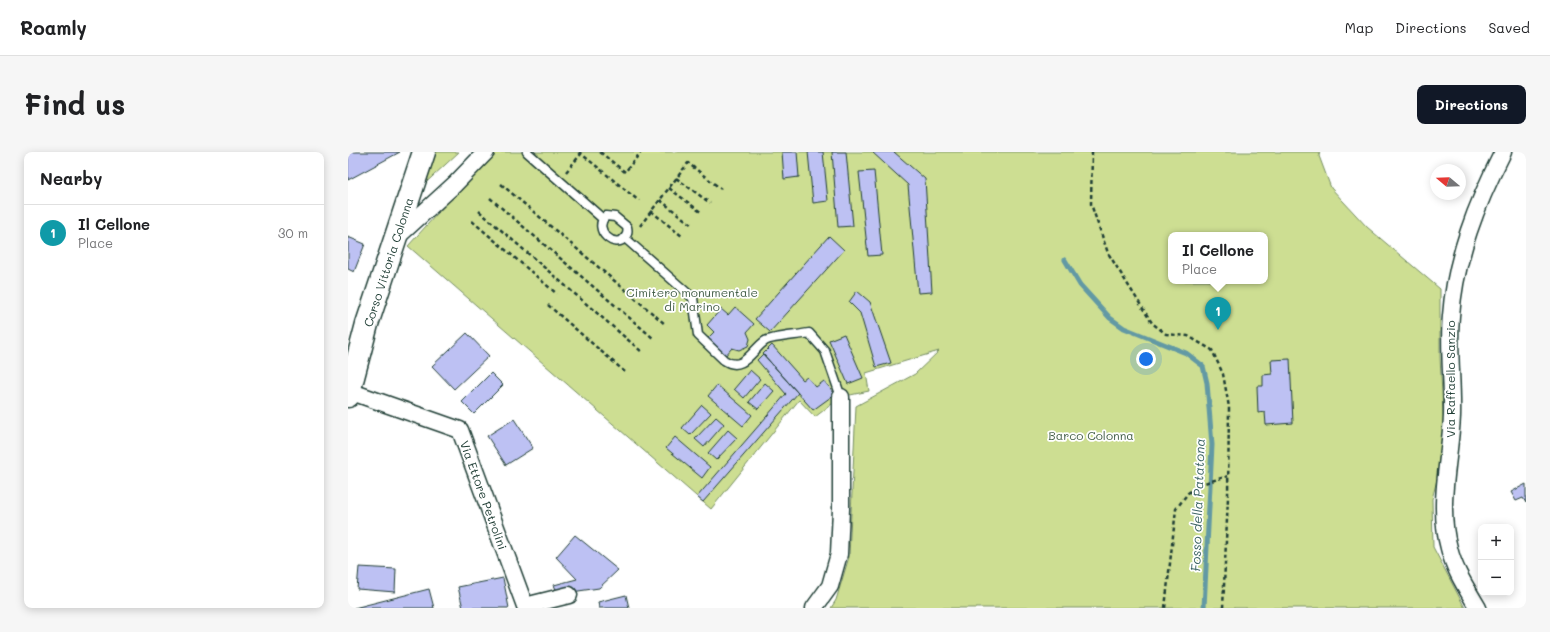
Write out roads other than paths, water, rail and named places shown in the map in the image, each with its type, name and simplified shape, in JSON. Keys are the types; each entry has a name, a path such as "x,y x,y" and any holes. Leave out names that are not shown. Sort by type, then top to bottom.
{"main road":[{"name":"Corso Vittoria Colonna","path":"349,393 366,329 424,152"}],"street":[{"path":"397,237 449,189 486,152"},
{"name":"Via Raffaello Sanzio","path":"1478,608 1451,555 1444,522 1444,497 1452,414 1451,317 1455,280 1464,244 1479,204 1503,152"},
{"name":"Via Ettore Petrolini","path":"349,393 460,430 525,606 570,595"},
{"path":"814,608 830,586 839,554 842,509 841,397"}],"lane":[{"path":"527,152 603,219"},
{"path":"603,219 610,216 624,223 628,230 627,239"},
{"path":"603,219 601,229 608,238 618,242 627,239"},
{"path":"627,239 693,298 698,335 728,363 738,363 747,360 766,340 809,333 825,351 841,397"}],"waterway":[{"name":"Fosso della Patatona","path":"1065,260 1080,285 1110,318 1124,328 1186,353 1203,366 1207,383 1212,445 1204,608"}],"place":[{"name":"Il Cellone","path":"1218,330"}],"park label":[{"name":"Cimitero monumentale di Marino","path":"692,299"},
{"name":"Barco Colonna","path":"1091,435"}]}
